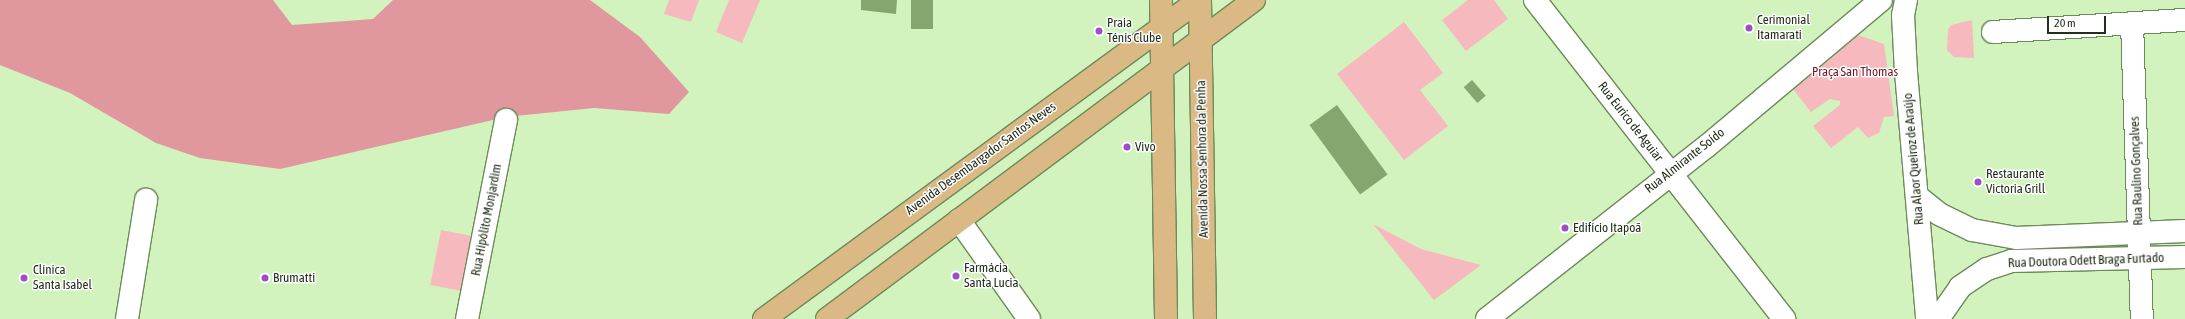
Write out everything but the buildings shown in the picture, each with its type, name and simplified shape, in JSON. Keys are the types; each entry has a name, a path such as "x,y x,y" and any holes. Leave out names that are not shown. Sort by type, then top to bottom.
{"main road":[{"path":"1161,0 1166,319"},
{"name":"Avenida Desembargador Santos Neves","path":"764,319 1199,0"},
{"name":"Avenida Nossa Senhora da Penha","path":"1199,0 1202,39 1205,319"},
{"path":"827,319 1163,66 1254,0"}],"street":[{"name":"Rua Eurico de Aguiar","path":"1535,0 1784,319"},
{"name":"Rua Almirante Soído","path":"1492,317 1669,172 1707,146 1881,0"},
{"name":"Rua Alaor Queiroz de Araújo","path":"1906,0 1903,15 1906,72 1927,319"},
{"path":"1993,32 2185,20"},
{"name":"Rua Raulino Gonçalves","path":"2132,23 2142,319"},
{"name":"Rua Hipólito Monjardim","path":"467,319 506,120"},
{"name":"Rua Doutora Odett Braga Furtado","path":"1917,196 1939,214 1972,230 2016,238 2185,231"},
{"path":"127,319 146,200"},
{"path":"959,220 1029,319"},
{"name":"Rua Doutora Odett Braga Furtado","path":"1938,319 1960,287 1987,268 2011,261 2140,259 2185,256"}],"green space":[{"path":"669,0 699,0 691,22 664,14"},
{"path":"729,0 760,0 742,43 716,32"},
{"path":"1468,0 1494,0 1508,19 1466,51 1442,20"},
{"path":"1972,20 1974,58 1954,57 1947,50 1948,30 1951,25"},
{"path":"1404,22 1443,73 1420,90 1448,126 1404,160 1337,74"},
{"name":"Praça San Thomas","path":"1852,33 1884,44 1894,116 1884,117 1879,133 1868,138 1858,127 1831,148 1813,126 1840,105 1840,101 1830,99 1811,112 1790,85"},
{"path":"1373,224 1421,249 1481,265 1434,300"},
{"path":"441,230 473,236 463,291 430,285"}],"shaded area":[{"path":"0,0 273,0 292,25 373,19 393,0 590,0 640,37 689,92 669,114 594,108 506,117 280,169 200,158 156,143 70,93 0,65"},
{"path":"861,0 897,0 896,14 861,10"},
{"path":"911,0 933,0 933,29 911,29"},
{"path":"1472,80 1486,96 1477,103 1464,87"},
{"path":"1337,105 1388,175 1360,195 1309,125"}],"place":[{"name":"Cerimonial Itamarati","path":"1749,28"},
{"name":"Praia Ténis Clube","path":"1099,31"},
{"name":"Vivo","path":"1127,147"},
{"name":"Restaurante Victoria Grill","path":"1978,182"},
{"name":"Edifício Itapoã","path":"1565,228"},
{"name":"Farmácia Santa Lucia","path":"956,276"},
{"name":"Clínica Santa Isabel","path":"24,278"},
{"name":"Brumatti","path":"265,278"}]}
